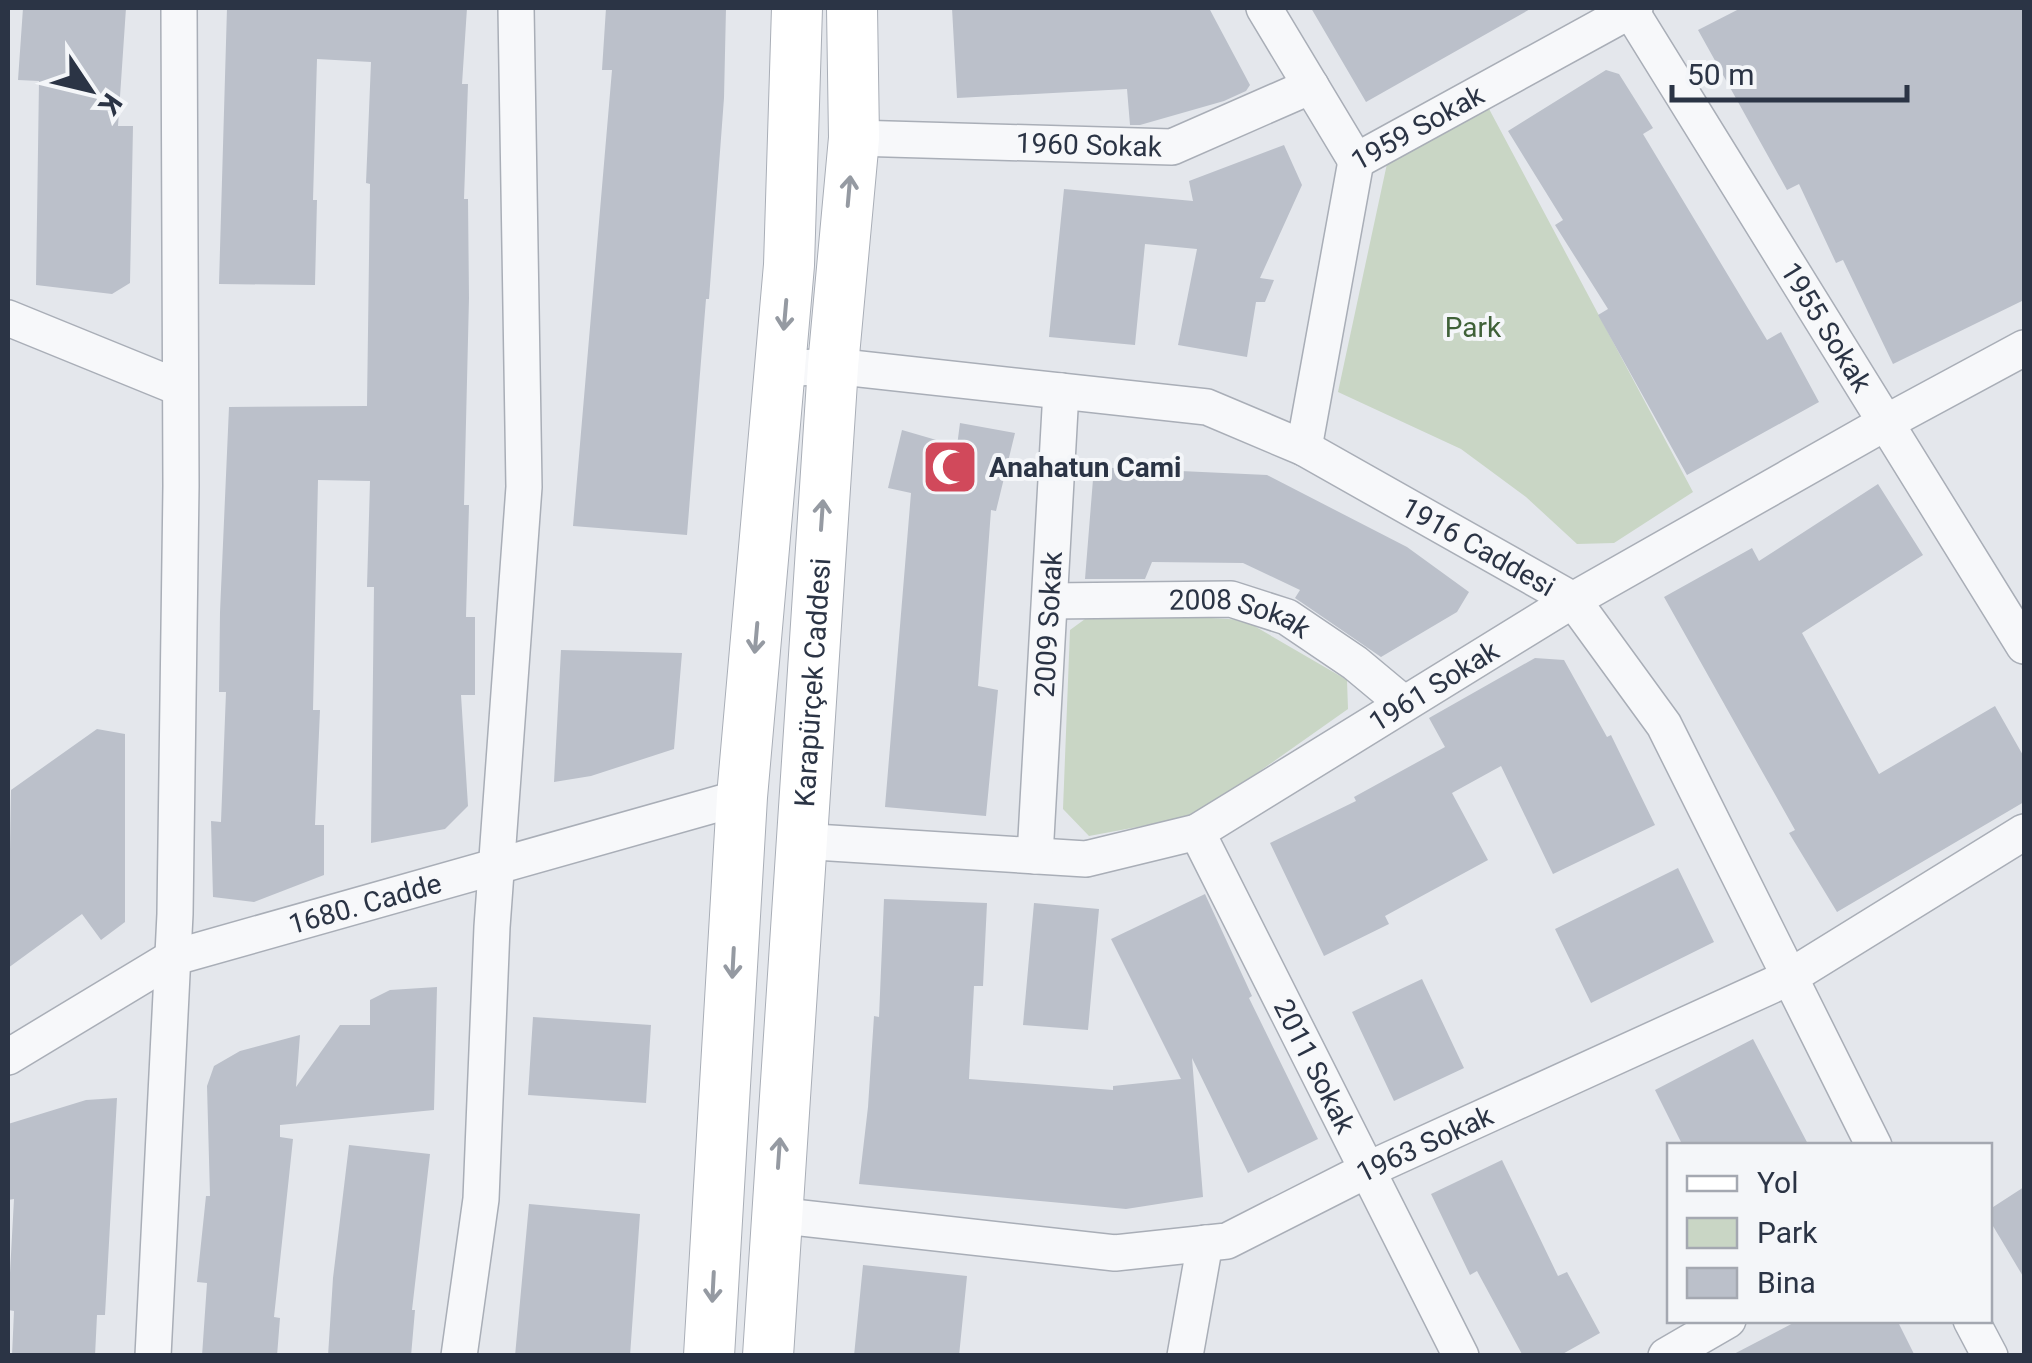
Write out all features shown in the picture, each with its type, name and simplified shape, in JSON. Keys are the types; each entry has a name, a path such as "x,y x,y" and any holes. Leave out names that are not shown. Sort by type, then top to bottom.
{"main road":[{"name":"Karapürçek Caddesi","path":"709,1356 742,797 790,264 797,8"},
{"name":"Karapürçek Caddesi","path":"768,1356 799,841 833,366 854,138 852,8"}],"street":[{"path":"152,1356 172,958 180,388 179,8"},
{"path":"460,1356 481,1198 497,866 524,487 516,8"},
{"path":"1264,8 1356,161"},
{"name":"1959 Sokak","path":"1304,448 1356,161 1632,8"},
{"name":"1955 Sokak","path":"1632,8 2024,646"},
{"name":"1960 Sokak","path":"854,138 1172,147 1311,86"},
{"path":"8,318 180,388"},
{"name":"1961 Sokak","path":"799,841 1086,859 1197,832 1572,600 2024,348"},
{"name":"1916 Caddesi","path":"780,369 833,366 1206,407 1304,448 1572,600 1664,725 1872,1143"},
{"name":"2009 Sokak","path":"1036,856 1062,390"},
{"name":"2008 Sokak","path":"1050,601 1231,599 1286,617 1356,663 1403,703"},
{"name":"1680. Cadde","path":"8,1057 172,958 742,797"},
{"name":"2011 Sokak","path":"1197,832 1461,1356"},
{"name":"1963 Sokak","path":"775,1215 1115,1253 1227,1241 1368,1170 1788,978 2024,832"},
{"path":"1185,1356 1205,1243"},
{"path":"1666,1356 1723,1323"},
{"path":"1973,1323 1990,1356"}],"green space":[{"name":"Park","path":"1488,107 1693,492 1614,543 1577,544 1526,497 1461,449 1338,392 1388,159"},
{"path":"1096,611 1244,620 1347,680 1348,709 1196,816 1089,836 1063,809 1070,630"}],"building":[{"path":"23,8 126,8 118,126 133,126 130,283 112,294 36,285 39,81 18,80"},
{"path":"227,8 467,8 462,84 468,84 464,199 468,199 469,298 464,505 469,505 466,617 475,617 475,695 461,695 468,806 445,829 371,843 374,587 367,587 370,481 318,480 313,710 320,710 315,825 324,825 324,875 254,902 213,897 211,821 221,822 226,692 219,692 229,407 367,406 370,184 366,183 371,62 317,59 315,285 219,284"},
{"path":"606,8 726,8 724,98 687,535 573,526 612,70 602,70"},
{"path":"952,8 1209,8 1250,85 1246,91 1224,101 1140,125 1130,125 1127,89 957,98"},
{"path":"1311,8 1532,8 1366,102"},
{"path":"1741,8 2024,8 2024,300 1893,364 1843,260 1836,263 1799,184 1787,190 1698,30"},
{"path":"1606,70 1619,74 1653,128 1643,134 1767,340 1781,332 1819,402 1687,475 1598,315 1608,309 1555,225 1563,220 1508,131"},
{"path":"1284,145 1302,185 1260,278 1274,280 1265,302 1256,302 1247,357 1178,345 1197,249 1145,244 1135,345 1049,337 1064,189 1193,201 1189,181"},
{"path":"960,423 1015,433 996,511 991,510 978,686 998,690 986,816 885,807 911,493 888,488 902,430 957,446"},
{"path":"1094,467 1267,475 1407,547 1469,592 1457,612 1381,657 1295,598 1300,590 1243,563 1152,562 1145,579 1085,579"},
{"path":"1878,484 1923,555 1802,633 1879,774 1995,706 2024,757 2024,802 1837,912 1789,833 1795,830 1664,597 1752,548 1759,561"},
{"path":"561,650 682,653 674,749 591,776 554,782"},
{"path":"1535,658 1564,660 1607,737 1611,735 1655,825 1553,874 1501,766 1452,793 1488,860 1385,916 1389,924 1324,956 1270,843 1356,801 1354,797 1445,747 1429,718"},
{"path":"97,729 125,734 125,922 101,940 82,914 8,968 11,790"},
{"path":"1678,868 1714,942 1591,1003 1555,929"},
{"path":"1205,894 1252,996 1249,998 1318,1139 1248,1173 1192,1058 1203,1197 1126,1209 859,1184 874,1016 879,1017 884,899 987,903 983,986 974,986 969,1079 1113,1090 1113,1086 1181,1079 1111,939"},
{"path":"1034,903 1099,909 1088,1030 1023,1025"},
{"path":"1422,979 1464,1068 1394,1101 1352,1012"},
{"path":"437,987 434,1110 280,1125 280,1137 293,1139 274,1317 280,1318 277,1356 202,1356 207,1283 197,1282 206,1196 210,1196 207,1086 214,1066 240,1051 300,1035 296,1087 340,1025 370,1025 370,1000 390,990"},
{"path":"533,1017 651,1025 646,1103 528,1095"},
{"path":"1753,1039 1807,1143 1682,1143 1655,1090"},
{"path":"117,1098 105,1315 97,1315 95,1356 12,1356 14,1311 8,1310 14,1199 8,1200 8,1124 86,1100"},
{"path":"349,1145 430,1154 412,1310 411,1356 328,1356"},
{"path":"1502,1160 1558,1276 1567,1272 1600,1333 1559,1356 1523,1356 1477,1271 1470,1275 1431,1194"},
{"path":"2024,1187 2024,1278 1992,1224 1992,1208"},
{"path":"529,1204 640,1214 630,1356 515,1356"},
{"path":"863,1265 967,1276 959,1356 854,1356"},
{"path":"1793,1323 1898,1323 1915,1356 1730,1356"}],"place":[{"name":"Anahatun Cami","path":"950,467"}]}
